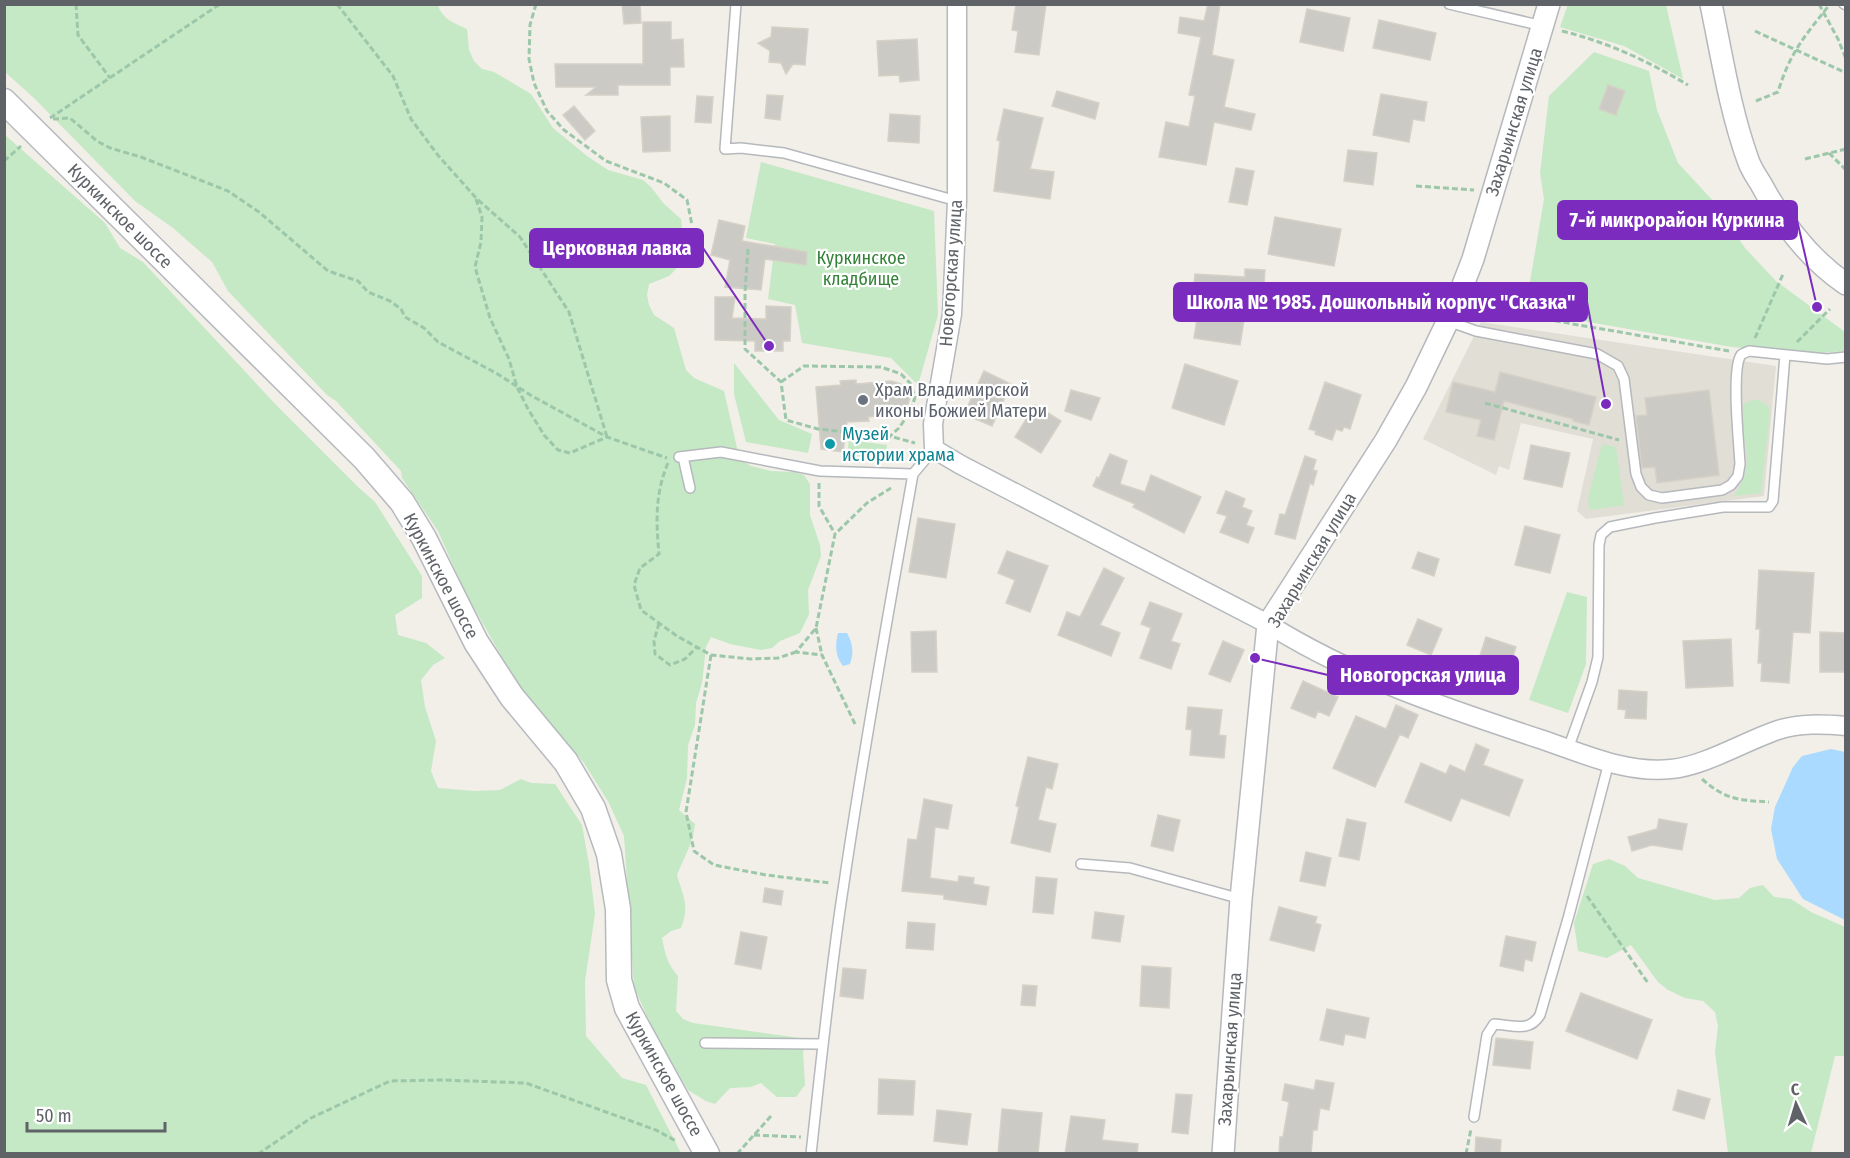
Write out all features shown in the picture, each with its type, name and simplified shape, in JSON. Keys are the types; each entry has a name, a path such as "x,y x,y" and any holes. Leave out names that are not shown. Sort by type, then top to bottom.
{"main road":[{"name":"Куркинское шоссе","path":"4,101 364,458 402,502 424,537 476,642 512,697 566,762 593,808 609,854 615,887 618,909 619,980 627,1008 707,1154"}],"street":[{"name":"Новогорская улица","path":"934,449 933,424 952,314 957,201 957,4"},
{"name":"Захарьинская улица","path":"1223,1154 1241,899 1268,624 1386,440 1416,387 1452,312 1476,249 1549,4"},
{"path":"1711,4 1732,108 1749,163 1771,204 1797,240 1831,274 1845,284"},
{"path":"934,449 1268,624 1303,646 1371,678 1429,702 1609,762 1652,771 1675,769 1778,730 1801,725 1845,726"}],"lane":[{"path":"736,4 725,149 741,148 784,153 957,201"},
{"path":"1449,4 1542,26"},
{"path":"1452,312 1476,330 1597,354 1618,366 1623,379 1636,474 1641,487 1649,495 1662,498 1722,489 1731,485 1738,476 1740,464 1736,379 1740,357 1746,352 1827,358 1845,357"},
{"path":"1568,749 1592,682 1598,657 1601,535 1610,527 1655,518 1723,507 1769,507 1773,501 1785,355"},
{"path":"810,1154 822,1044 844,885 865,747 913,474 934,449"},
{"path":"690,488 677,458 721,452 820,471 913,474"},
{"path":"1474,1117 1487,1035 1494,1024 1528,1027 1535,1023 1540,1015 1609,762"},
{"path":"1081,864 1130,868 1241,899"},
{"path":"705,1043 822,1044"}],"path":[{"path":"76,4 78,35 110,78"},
{"path":"220,4 48,119 70,118 97,141 110,148 141,157 228,191 259,212 328,271 358,281 368,292 390,301 400,309 405,317 424,328 438,342 607,437 677,458 660,484 657,502 658,554 640,568 634,585 641,610 711,655 751,660 778,658 796,652 822,656"},
{"path":"337,4 391,73 411,119 437,154 476,198 520,237 569,312 607,437"},
{"path":"536,4 530,25 529,58 534,83 547,111 564,130 606,161 664,183 687,200 692,225"},
{"path":"1819,4 1838,39 1845,59"},
{"path":"1756,101 1778,92 1784,70 1795,49 1830,4"},
{"path":"1542,26 1616,47 1657,67 1688,86"},
{"path":"1755,31 1845,74"},
{"path":"4,161 27,142"},
{"path":"1805,159 1845,149"},
{"path":"1829,153 1845,170"},
{"path":"1416,186 1483,190"},
{"path":"476,198 482,217 481,242 475,267 490,318 509,358 517,387 528,409 544,435 558,450 570,453 607,437"},
{"path":"748,249 745,349 782,382 786,420 818,429 889,437 934,449"},
{"path":"1452,312 1746,352 1783,274"},
{"path":"1785,355 1830,309"},
{"path":"782,382 804,366 881,367 901,374 910,383 915,397 911,410 899,428 889,437"},
{"path":"1485,403 1632,444"},
{"path":"820,471 819,506 835,534"},
{"path":"865,747 822,656 816,628 835,534 867,503 913,474"},
{"path":"659,623 654,641 655,654 670,665 685,659 697,647"},
{"path":"796,652 816,628"},
{"path":"711,655 686,812 694,851 714,865 766,875 844,885"},
{"path":"1689,765 1718,793 1737,800 1768,802"},
{"path":"1578,882 1648,983"},
{"path":"258,1154 311,1118 390,1081 526,1083 656,1130"},
{"path":"737,1154 771,1116"},
{"path":"1466,1154 1474,1117"},
{"path":"754,1135 812,1137"}],"shaded area":[{"path":"1481,322 1776,366 1764,496 1586,519 1577,511 1593,439 1521,423 1509,470 1499,466 1496,475 1423,439"}],"green space":[{"path":"1568,4 1666,5 1683,79 1624,46 1560,27"},
{"path":"4,5 438,5 446,17 467,29 469,50 474,61 482,69 494,72 531,94 553,128 608,170 643,180 681,219 682,230 674,238 671,248 677,258 676,269 669,276 649,284 647,295 649,305 654,315 674,328 686,370 694,378 724,391 741,460 751,466 771,471 804,475 810,484 810,515 820,545 821,556 808,590 809,614 800,633 780,641 772,648 761,650 730,644 711,637 706,647 702,683 696,703 695,725 688,745 687,778 679,810 695,824 690,844 677,875 685,901 684,920 681,928 671,931 662,938 669,963 678,976 676,1011 683,1019 693,1023 807,1039 803,1052 805,1085 796,1097 777,1097 761,1083 751,1087 730,1088 715,1104 688,1090 657,1038 634,987 624,836 609,803 584,763 515,680 465,592 438,531 402,478 401,471 228,291 212,262 173,228 135,201 34,98 5,72"},
{"path":"1594,52 1649,71 1657,110 1678,163 1716,204 1745,248 1776,281 1845,332 1845,351 1820,353 1732,347 1525,311 1544,199 1540,173 1549,96"},
{"path":"4,134 105,223 120,248 143,262 279,408 375,502 422,576 422,598 395,615 398,635 426,643 445,658 433,665 421,680 425,707 436,741 431,771 438,788 474,791 500,790 521,779 531,783 555,784 582,825 589,864 595,914 585,981 586,1036 622,1078 646,1085 681,1153 5,1153"},
{"name":"Куркинское кладбище","path":"761,162 934,211 938,315 918,385 891,358 802,343 795,305 768,299 775,244 746,238"},
{"path":"734,363 779,420 812,434 808,453 746,442 734,394"},
{"path":"1757,399 1768,406 1770,412 1761,493 1734,496 1747,465 1742,410 1745,403"},
{"path":"849,440 887,445 885,460 847,455"},
{"path":"1602,444 1616,447 1624,505 1590,510 1588,499"},
{"path":"1567,592 1587,597 1586,664 1568,713 1529,700"},
{"path":"1609,859 1625,866 1638,878 1715,900 1739,898 1750,888 1763,885 1774,897 1791,899 1811,912 1845,927 1845,1056 1835,1056 1811,1153 1728,1153 1715,1052 1718,1026 1715,1012 1703,1001 1685,998 1668,990 1658,982 1631,945 1607,958 1578,951 1574,923 1593,864"}],"water":[{"path":"838,633 847,633 851,641 850,664 843,666 836,650"},
{"path":"1831,749 1845,752 1845,920 1803,899 1777,859 1771,829 1775,807 1793,767 1802,756"}],"building":[{"path":"622,4 640,4 641,23 624,24"},
{"path":"1016,4 1046,4 1039,55 1015,52 1018,31 1012,30"},
{"path":"1208,4 1220,4 1212,55 1234,60 1224,107 1255,114 1251,130 1214,122 1206,165 1159,157 1166,122 1189,127 1195,96 1189,95 1201,37 1178,33 1180,17 1204,21"},
{"path":"1307,9 1350,18 1343,51 1300,42"},
{"path":"1379,20 1436,33 1430,60 1373,48"},
{"path":"643,22 671,22 671,40 683,39 684,67 670,67 670,85 618,85 618,95 586,95 596,87 556,87 555,64 643,64"},
{"path":"772,27 808,29 805,65 793,64 786,74 781,63 769,62 770,51 758,43 771,37"},
{"path":"917,39 919,80 900,82 899,75 879,76 877,41"},
{"path":"1608,85 1625,91 1616,115 1599,109"},
{"path":"1057,91 1099,103 1095,119 1052,106"},
{"path":"1381,94 1427,102 1424,121 1413,119 1409,142 1373,135"},
{"path":"767,95 783,96 780,120 765,118"},
{"path":"697,96 713,97 711,123 695,122"},
{"path":"574,106 595,131 585,140 563,115"},
{"path":"1004,109 1043,118 1030,169 1054,172 1050,199 994,191 1000,141 997,140"},
{"path":"890,114 920,116 919,143 888,141"},
{"path":"670,116 670,151 643,152 641,117"},
{"path":"1348,150 1377,153 1373,185 1344,181"},
{"path":"1236,168 1254,171 1247,205 1229,202"},
{"path":"1275,217 1341,229 1334,266 1268,254"},
{"path":"719,220 745,226 742,241 807,252 806,265 765,259 761,290 725,287 730,260 711,255"},
{"path":"1245,269 1265,270 1263,297 1248,295 1240,345 1194,338 1201,292 1193,292 1195,274 1245,277"},
{"path":"715,297 735,297 732,318 766,319 766,306 791,307 790,341 783,341 783,351 755,351 755,341 715,340"},
{"path":"1185,364 1238,381 1224,425 1172,408"},
{"path":"984,371 1011,384 992,426 964,414"},
{"path":"1500,372 1596,397 1589,425 1504,401 1494,440 1477,436 1481,420 1446,412 1453,382 1495,392"},
{"name":"Храм Владимирской иконы Божией Матери","path":"856,380 856,384 891,381 901,384 906,387 910,397 907,408 898,414 868,417 869,421 847,422 843,452 821,449 816,387 841,385 840,381"},
{"path":"1325,382 1361,395 1350,429 1344,427 1342,431 1336,429 1332,440 1315,434 1316,431 1309,429"},
{"path":"1071,390 1100,398 1091,420 1065,411"},
{"path":"1709,390 1719,475 1657,483 1655,467 1642,468 1636,416 1647,415 1645,398"},
{"path":"1035,405 1061,421 1041,453 1015,437"},
{"path":"1531,445 1570,453 1562,487 1524,479"},
{"path":"1110,454 1127,461 1120,484 1145,492 1151,475 1201,497 1184,533 1133,507 1135,504 1093,486"},
{"path":"1305,456 1316,460 1313,470 1317,471 1313,485 1310,483 1295,539 1275,534 1280,514 1285,515"},
{"path":"1226,491 1245,499 1242,507 1252,511 1246,525 1254,528 1248,543 1220,532 1227,516 1217,513"},
{"path":"918,518 955,524 946,578 909,572"},
{"path":"1525,526 1560,535 1550,573 1515,565"},
{"path":"1007,551 1048,566 1030,612 1006,603 1015,580 998,573"},
{"path":"1418,552 1439,559 1434,576 1412,568"},
{"path":"1104,568 1124,578 1100,625 1120,633 1111,656 1058,635 1067,612 1080,617"},
{"path":"1759,570 1814,573 1810,633 1793,632 1789,683 1761,681 1762,663 1758,663 1760,629 1756,629"},
{"path":"1150,602 1182,614 1171,641 1180,644 1171,669 1140,658 1151,628 1141,624"},
{"path":"1418,619 1442,629 1431,655 1407,645"},
{"path":"936,631 937,672 912,672 911,632"},
{"path":"1820,632 1845,633 1845,672 1820,672"},
{"path":"1486,637 1516,647 1506,678 1476,668"},
{"path":"1731,639 1733,686 1686,688 1683,641"},
{"path":"1223,641 1244,650 1230,682 1209,674"},
{"path":"1303,681 1338,697 1329,716 1318,711 1315,718 1291,708"},
{"path":"1619,690 1647,692 1646,719 1625,718 1626,710 1618,709"},
{"path":"1396,705 1418,715 1408,738 1400,734 1375,787 1333,768 1356,716 1386,729"},
{"path":"1188,707 1222,710 1219,735 1226,736 1224,758 1190,755 1192,730 1186,729"},
{"path":"1476,744 1489,750 1483,765 1523,780 1509,816 1461,798 1451,821 1405,802 1421,763 1446,774 1450,765 1465,772"},
{"path":"1028,757 1058,764 1052,789 1046,787 1038,820 1056,824 1050,852 1011,843 1019,807 1016,806"},
{"path":"924,799 952,805 948,829 935,827 930,878 958,882 959,876 974,878 973,884 989,887 986,905 944,899 944,895 902,891 908,839 917,840"},
{"path":"1158,815 1180,820 1173,851 1151,846"},
{"path":"1347,819 1366,823 1359,860 1339,856"},
{"path":"1659,819 1687,824 1682,850 1652,845 1632,851 1628,837 1657,829"},
{"path":"1306,852 1331,858 1325,886 1300,881"},
{"path":"1036,877 1057,879 1053,914 1033,912"},
{"path":"765,888 783,891 781,905 763,902"},
{"path":"1279,907 1317,917 1315,923 1321,925 1314,951 1270,940"},
{"path":"1095,912 1124,916 1120,942 1092,938"},
{"path":"908,922 935,924 933,950 906,948"},
{"path":"741,932 767,937 761,969 735,964"},
{"path":"1506,936 1536,942 1532,961 1525,959 1523,971 1500,966"},
{"path":"1142,966 1171,968 1169,1008 1140,1006"},
{"path":"843,968 866,970 863,999 840,996"},
{"path":"1023,985 1037,986 1035,1006 1021,1005"},
{"path":"1581,993 1652,1020 1637,1059 1566,1031"},
{"path":"1327,1009 1369,1018 1365,1038 1345,1034 1343,1045 1320,1040"},
{"path":"1496,1038 1533,1042 1530,1069 1493,1065"},
{"path":"879,1079 915,1081 913,1115 878,1114"},
{"path":"1316,1080 1334,1083 1329,1110 1320,1108 1317,1130 1313,1130 1311,1154 1279,1154 1280,1137 1283,1137 1289,1102 1282,1100 1285,1084 1314,1090"},
{"path":"1678,1090 1710,1099 1704,1119 1673,1110"},
{"path":"1176,1094 1192,1095 1188,1134 1172,1132"},
{"path":"1002,1109 1042,1113 1038,1154 998,1154"},
{"path":"937,1110 971,1114 967,1145 934,1141"},
{"path":"1071,1116 1105,1120 1102,1140 1138,1144 1137,1154 1065,1154"},
{"path":"1476,1137 1501,1140 1500,1154 1475,1154"}],"place":[{"name":"7-й микрорайон Куркина","path":"1817,307"},
{"name":"Церковная лавка","path":"769,346"},
{"name":"Храм Владимирской иконы Божией Матери","path":"863,400"},
{"name":"Школа № 1985. Дошкольный корпус \"Сказка\"","path":"1606,404"},
{"name":"Музей истории храма","path":"830,444"},
{"name":"Новогорская улица","path":"1255,658"}]}
